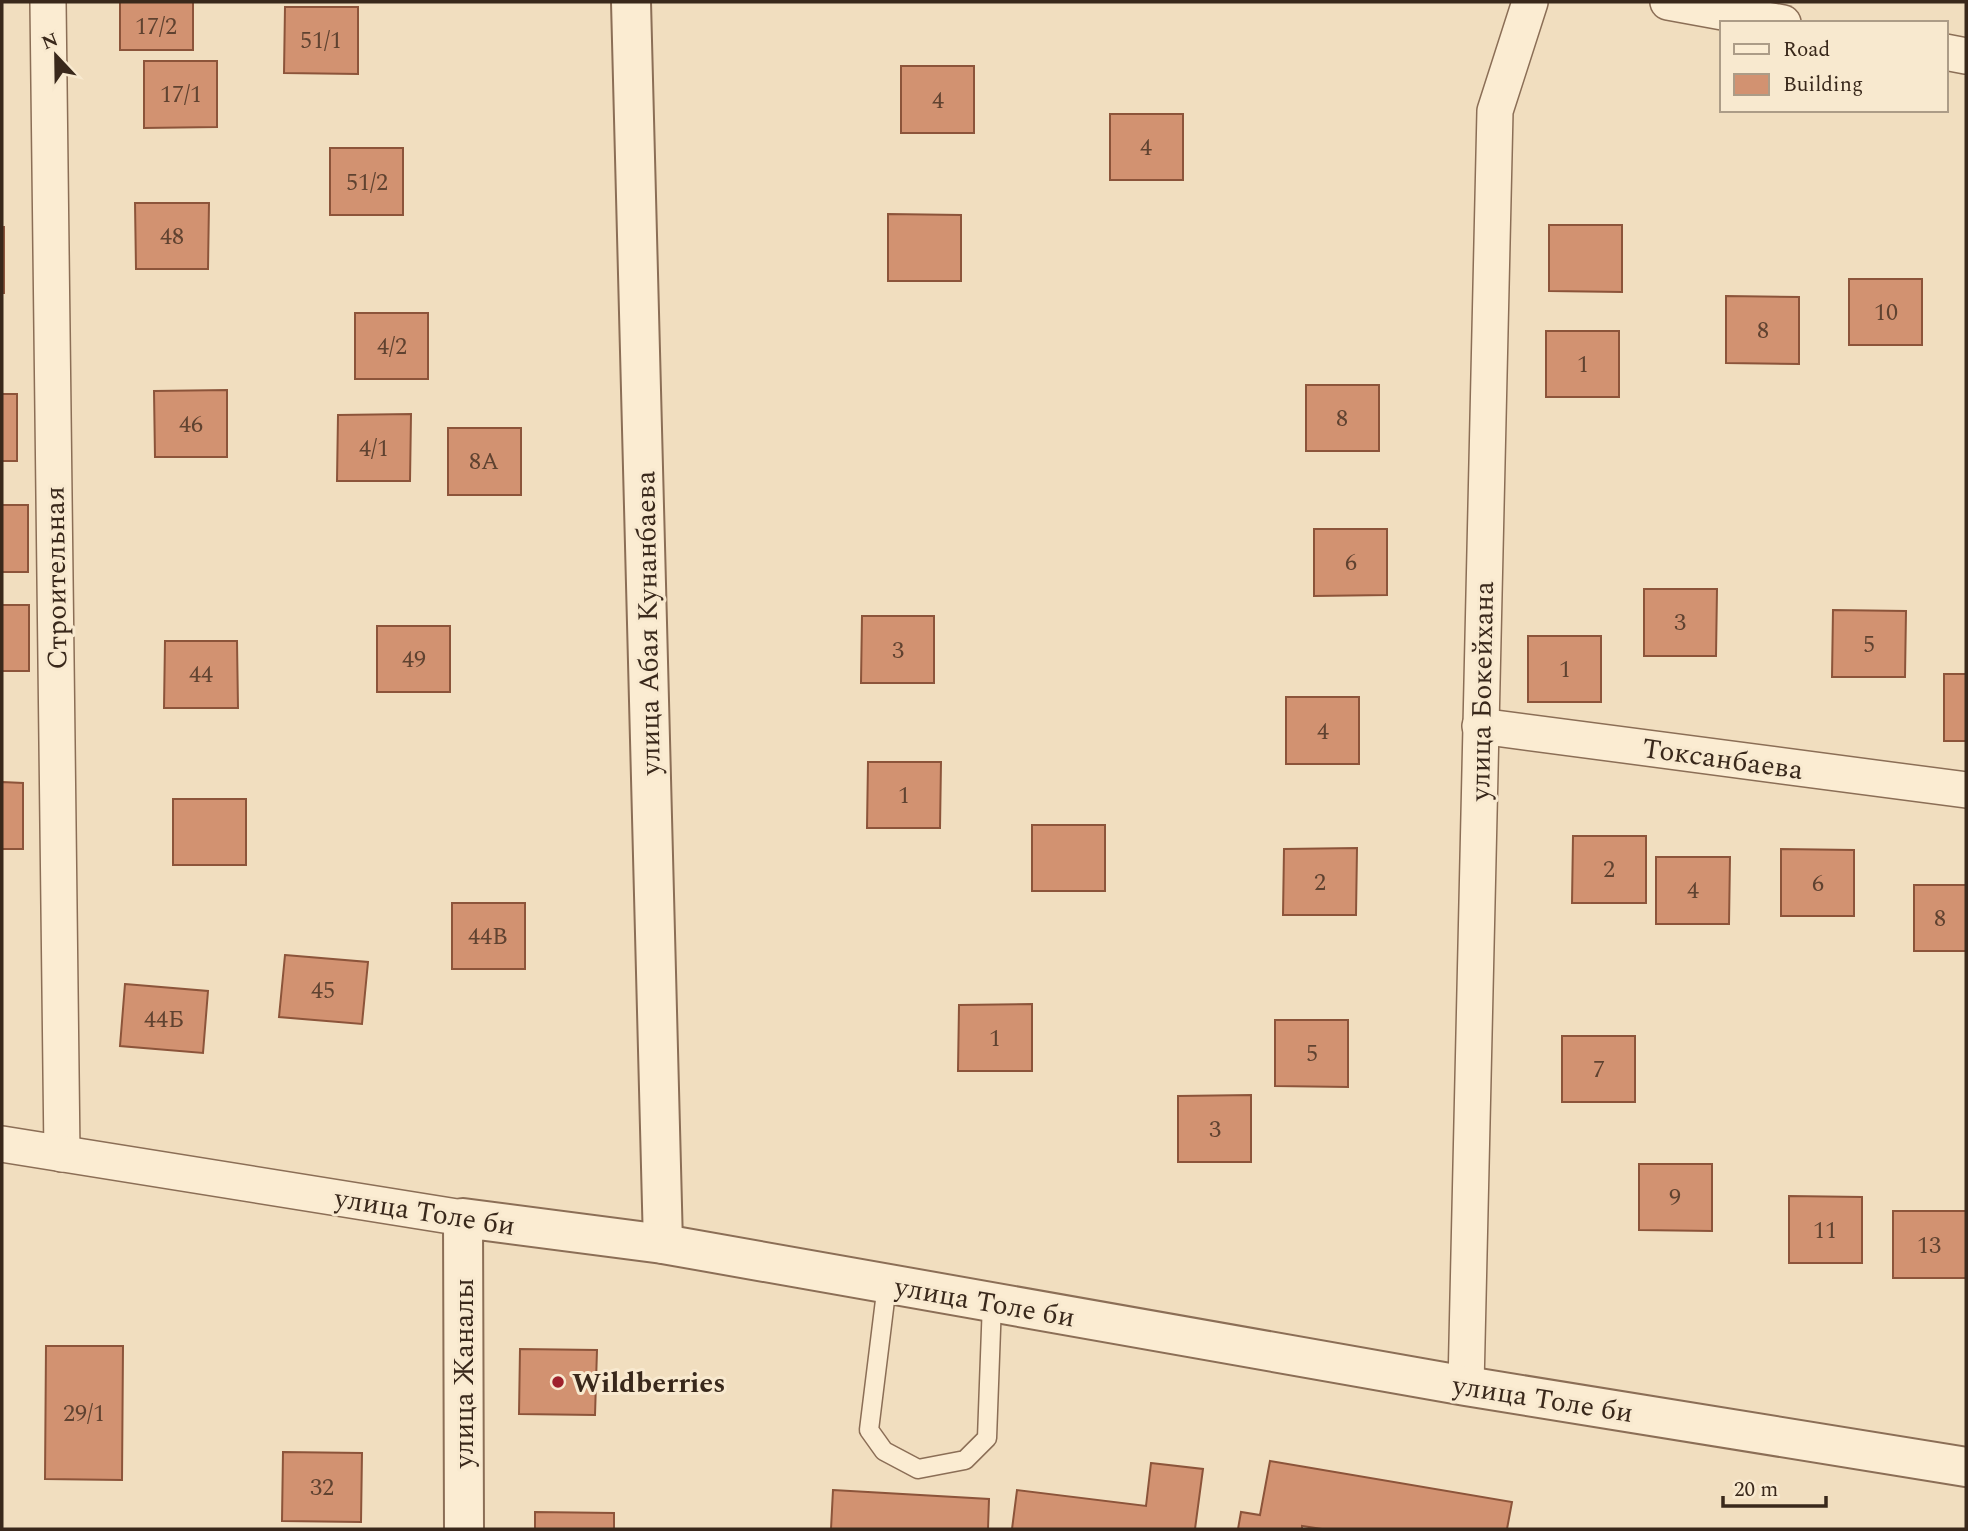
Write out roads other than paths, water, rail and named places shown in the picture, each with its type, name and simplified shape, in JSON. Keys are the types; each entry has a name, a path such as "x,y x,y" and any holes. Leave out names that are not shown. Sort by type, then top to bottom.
{"street":[{"name":"Строительная","path":"48,2 62,1154"},
{"name":"улица Абая Кунанбаева","path":"631,2 663,1244"},
{"name":"улица Бокейхана","path":"1466,1386 1495,111 1530,2"},
{"path":"1668,2 1772,21"},
{"path":"1947,52 1966,56"},
{"name":"Токсанбаева","path":"1480,726 1966,790"},
{"name":"улица Толе би","path":"2,1144 463,1218 663,1244 1466,1386 1966,1463"},
{"name":"улица Жаналы","path":"463,1218 464,1529"}],"lane":[{"path":"887,1284 869,1430 884,1451 918,1469 965,1460 987,1438 992,1302"}],"place":[{"name":"Wildberries","path":"558,1382"}]}
